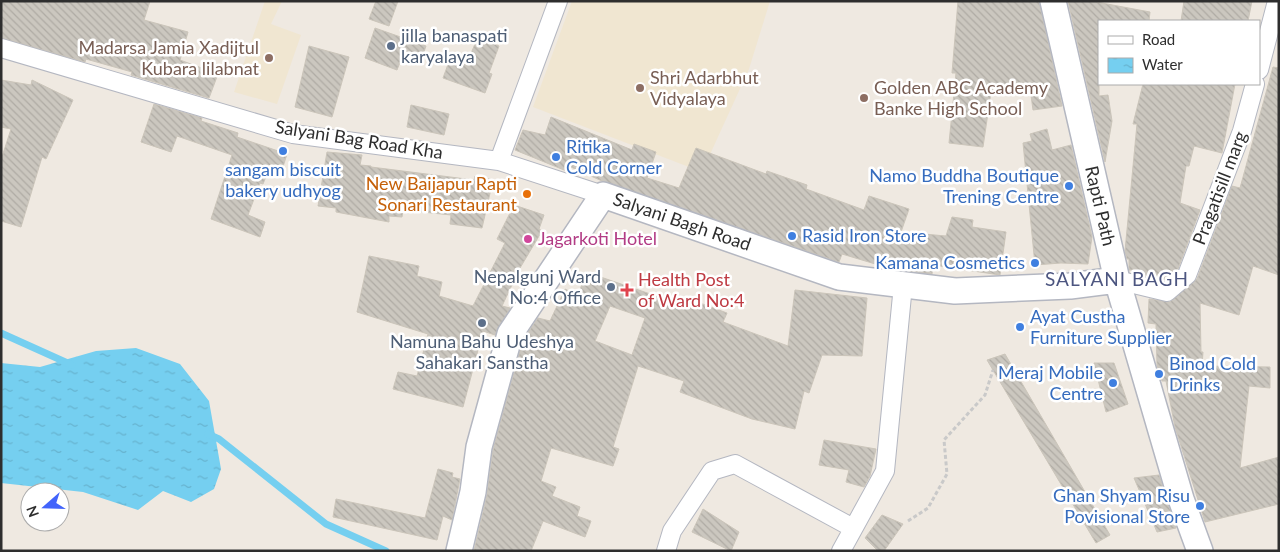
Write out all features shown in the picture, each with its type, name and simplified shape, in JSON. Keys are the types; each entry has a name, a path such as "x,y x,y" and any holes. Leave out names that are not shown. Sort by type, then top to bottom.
{"street":[{"path":"499,161 558,1"},
{"name":"Rapti Path","path":"1053,1 1117,280 1181,499 1200,551"},
{"path":"1260,66 1277,1"},
{"name":"Salyani Bag Road Kha","path":"1,48 293,134 499,161 603,195"},
{"name":"Pragatisill marg","path":"1117,280 1167,292 1187,275 1242,131 1255,85"},
{"name":"Salyani Bagh Road","path":"459,551 473,492 479,447 510,334 603,195 839,277 955,291 1070,286 1117,280"},
{"path":"841,551 885,471 903,285"},
{"path":"666,551 672,531 712,471 735,464 853,528"}],"path":[{"path":"908,521 928,508 947,474 944,440 985,395 993,370"}],"shaded area":[{"name":"Madarsa Jamia Xadijtul Kubara lilabnat","path":"265,1 282,1 271,24 301,35 277,104 234,92"},
{"name":"Shri Adarbhut Vidyalaya","path":"572,1 770,1 749,69 702,172 533,107"}],"water":[{"path":"136,348 180,364 209,401 221,469 214,489 191,502 163,491 138,510 83,492 70,491 70,482 20,482 20,485 1,483 1,363 40,367 96,351"}],"building":[{"path":"1,1 150,1 144,20 188,32 180,60 218,74 209,98 131,75 132,72 86,59 85,62 1,38"},
{"path":"376,1 398,1 389,26 369,19"},
{"path":"958,1 1039,1 1062,106 1033,110 1030,88 991,92 983,147 949,143 956,73 952,73"},
{"path":"1068,1 1091,1 1150,12 1149,20 1098,20 1099,96 1108,95 1112,121 1105,162"},
{"path":"1184,1 1252,1 1248,20 1181,20"},
{"path":"375,28 426,46 420,63 402,57 397,70 365,58"},
{"path":"478,37 499,46 489,73 492,74 485,93 443,78 450,59 466,65"},
{"path":"309,46 349,57 332,117 295,107"},
{"path":"1273,67 1279,68 1279,275 1253,266 1239,315 1200,303 1202,366 1270,367 1270,388 1249,386 1240,468 1279,457 1279,504 1205,522 1175,427 1166,381 1162,381 1157,365 1156,324 1148,323 1149,299 1170,302 1197,279 1232,186 1240,188"},
{"path":"1,80 31,85 32,80 73,100 46,159 42,157 21,227 1,221 1,160 11,129 1,127"},
{"path":"1143,85 1235,85 1222,153 1194,146 1189,166 1186,166 1180,203 1200,210 1178,269 1164,280 1133,273 1133,270 1129,270 1129,259 1127,259 1125,251 1137,124 1133,124"},
{"path":"154,104 202,118 201,121 238,133 237,137 287,154 281,173 269,169 263,184 260,183 248,215 265,222 260,237 211,219 232,155 177,136 171,152 141,142"},
{"path":"411,105 449,114 444,135 407,127"},
{"path":"551,117 632,150 634,144 656,152 647,178 679,188 696,148 766,174 767,171 807,185 806,189 864,210 869,196 909,209 901,232 946,236 952,217 973,220 972,227 1006,232 1000,275 933,265 932,274 892,269 842,254 839,262 602,181 571,167 569,172 515,150 523,130 545,135"},
{"path":"1047,129 1052,150 1071,145 1092,237 1088,264 1061,263 1035,265 1023,143 1032,141 1030,134"},
{"path":"327,152 362,155 360,165 371,167 474,180 475,176 493,180 482,228 450,224 451,215 403,210 402,217 389,216 389,222 336,212 336,208 318,206"},
{"path":"514,205 544,215 539,229 542,231 520,268 502,306 510,308 495,335 483,331 463,407 393,389 398,372 417,376 428,334 357,312 369,256 419,266 417,276 442,282 439,296 473,306 505,243 497,239"},
{"path":"586,272 697,310 700,303 727,313 723,322 788,346 795,290 867,298 862,356 822,355 809,393 804,391 795,429 752,419 680,392 684,381 638,366 613,447 619,449 613,466 551,448 541,481 556,487 552,496 580,507 577,516 591,521 585,537 543,521 531,551 474,551 487,495 493,450 523,340 538,318 550,321 565,289 578,296","holes":["610,306 645,318 632,355 595,341"]},
{"path":"1005,354 1110,535 1096,543 987,360"},
{"path":"1094,363 1114,363 1128,404 1106,412"},
{"path":"824,440 876,449 870,476 864,487 846,482 849,470 819,465"},
{"path":"438,469 453,473 452,477 460,479 452,520 443,516 437,540 333,517 336,499 425,518"},
{"path":"1159,475 1176,528 1157,532 1134,478"},
{"path":"703,509 739,532 731,551 692,532"},
{"path":"882,515 903,524 884,551 878,551 865,538"}],"waterway":[{"path":"1,333 72,365"},
{"path":"208,434 219,439 326,524 386,551"}],"place":[{"name":"jilla banaspati karyalaya","path":"391,46"},
{"name":"Madarsa Jamia Xadijtul Kubara lilabnat","path":"269,58"},
{"name":"Shri Adarbhut Vidyalaya","path":"640,88"},
{"name":"Golden ABC Academy Banke High School","path":"864,98"},
{"name":"sangam biscuit bakery udhyog","path":"283,151"},
{"name":"Ritika Cold Corner","path":"556,157"},
{"name":"Namo Buddha Boutique Trening Centre","path":"1069,186"},
{"name":"New Baijapur Rapti Sonari Restaurant","path":"527,194"},
{"name":"Rasid Iron Store","path":"792,236"},
{"name":"Jagarkoti Hotel","path":"528,239"},
{"name":"Kamana Cosmetics","path":"1035,263"},
{"name":"Nepalgunj Ward No:4 Office","path":"611,287"},
{"name":"Health Post of Ward No:4","path":"627,290"},
{"name":"Namuna Bahu Udeshya Sahakari Sanstha","path":"482,323"},
{"name":"Ayat Custha Furniture Supplier","path":"1020,327"},
{"name":"Binod Cold Drinks","path":"1159,374"},
{"name":"Meraj Mobile Centre","path":"1113,383"},
{"name":"Ghan Shyam Risu Povisional Store","path":"1200,506"}],"district":[{"name":"SALYANI BAGH","path":"1117,279"}]}
